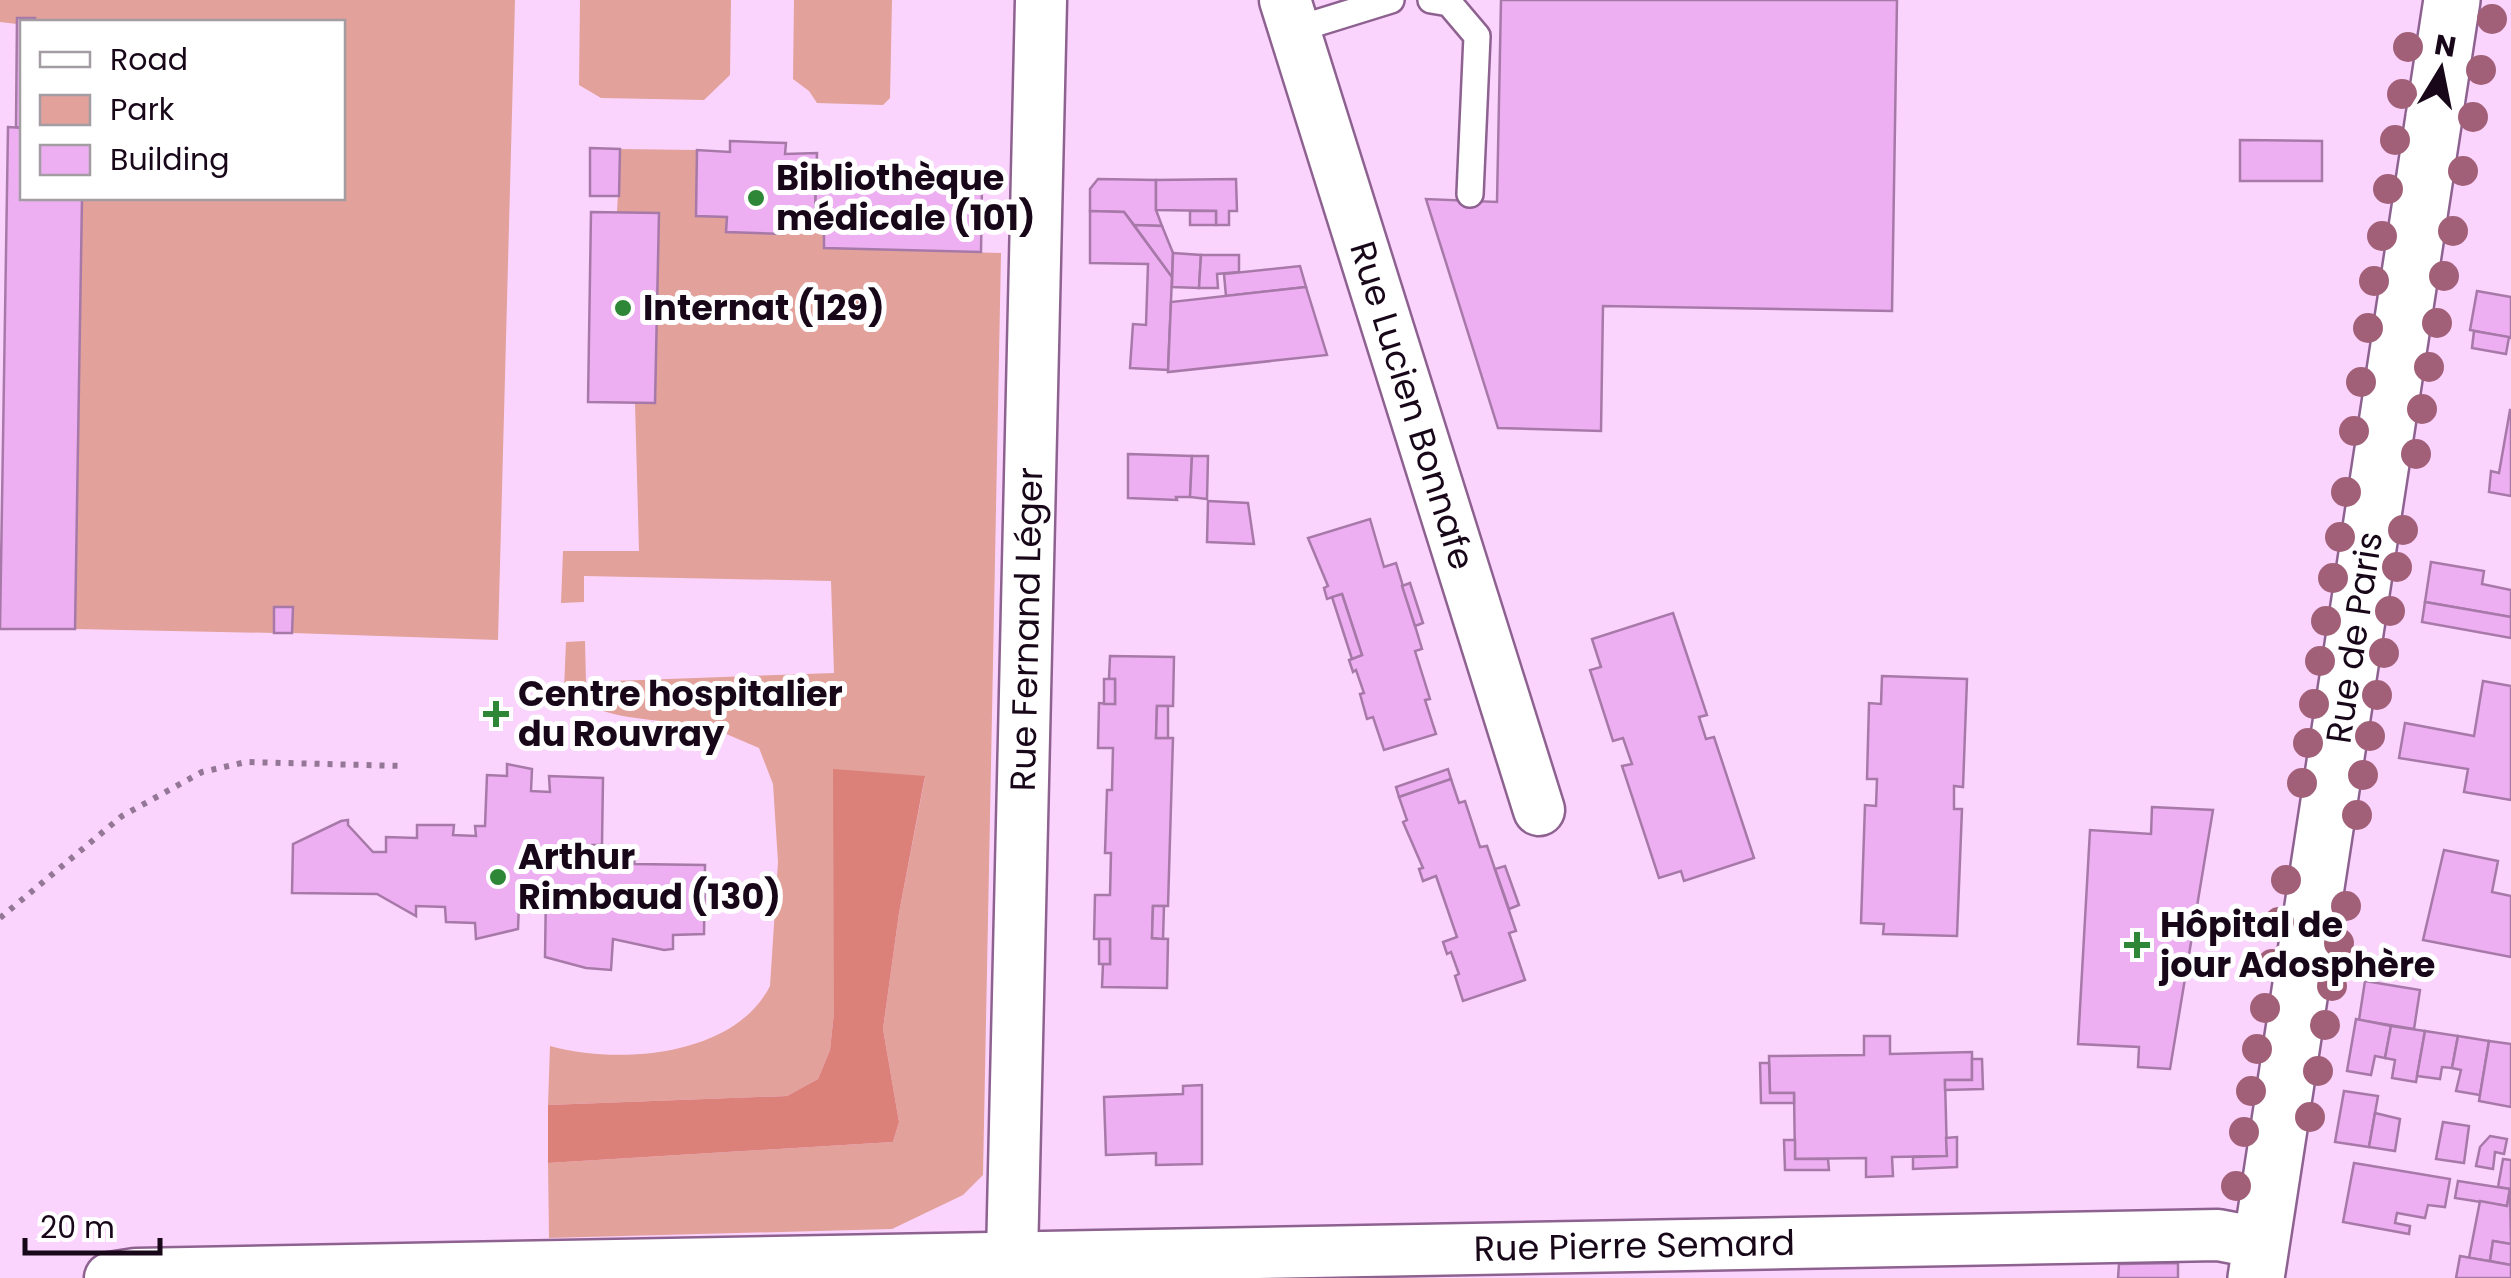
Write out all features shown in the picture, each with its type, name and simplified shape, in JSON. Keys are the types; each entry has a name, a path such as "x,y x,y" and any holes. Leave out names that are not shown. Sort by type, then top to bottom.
{"main road":[{"name":"Rue de Paris","path":"2258,1261 2452,0"}],"street":[{"name":"Rue Fernand Léger","path":"1012,1257 1041,0"},
{"name":"Rue Lucien Bonnafe","path":"1289,15 1539,810"},
{"name":"Rue Pierre Semard","path":"110,1278 175,1274 682,1271 1012,1257 1084,1267 1708,1261 2218,1235 2258,1261"}],"lane":[{"path":"1289,15 1391,0"},
{"path":"1431,0 1449,2 1476,36 1470,194"}],"path":[{"path":"0,918 122,816 202,772 246,762 403,766"}],"green space":[{"path":"0,0 515,0 498,640 292,633 292,607 274,607 274,633 75,629 82,200 345,200 345,20 18,18 17,24 0,22"},
{"path":"580,0 731,0 730,75 704,100 601,98 579,85"},
{"path":"794,0 892,0 890,98 883,105 817,103 793,79"},
{"path":"620,149 697,150 727,217 783,234 784,219 824,219 824,248 1001,253 983,1175 963,1195 892,1229 549,1238 548,1163 893,1142 899,1122 883,1029 899,913 925,777 834,1012 830,1050 818,1079 787,1096 548,1105 550,1046 608,1055 672,1050 730,1028 753,1010 770,986 778,862 773,784 759,748 714,730 632,718 579,701 564,689 566,642 585,641 586,682 834,673 831,581 584,576 584,602 561,603 563,551 639,551 635,403 655,402 659,214 617,213"}],"shaded area":[{"path":"833,769 925,776 899,913 883,1029 899,1122 893,1142 548,1163 548,1105 787,1096 818,1079 830,1050 834,1012"}],"building":[{"path":"1501,0 1897,0 1892,311 1603,306 1601,431 1498,428 1426,199 1497,202"},
{"path":"17,18 35,18 20,20 20,128 16,127"},
{"path":"8,127 20,128 20,200 82,200 75,629 0,629"},
{"path":"2240,140 2322,141 2322,181 2240,181"},
{"name":"Bibliothèque médicale (101)","path":"730,141 786,143 785,154 817,153 815,219 784,219 783,234 726,232 727,217 696,216 697,150 730,152"},
{"path":"590,148 620,149 619,196 590,196"},
{"path":"1098,179 1156,180 1156,210 1162,226 1134,225 1124,212 1090,211 1090,189"},
{"path":"1236,179 1237,211 1229,211 1229,225 1216,225 1216,211 1156,210 1156,180"},
{"path":"816,181 982,184 981,252 824,248 824,219 815,219"},
{"path":"1090,211 1124,212 1172,277 1168,370 1130,368 1133,324 1146,325 1148,264 1090,263"},
{"path":"1190,211 1216,211 1216,225 1190,225"},
{"name":"Internat (129)","path":"591,212 659,213 655,403 588,402"},
{"path":"1134,225 1162,226 1173,253 1172,277"},
{"path":"1173,253 1201,255 1199,288 1172,287"},
{"path":"1201,255 1239,255 1239,272 1217,274 1218,288 1199,288"},
{"path":"1300,266 1306,287 1226,296 1224,274"},
{"path":"1306,287 1327,355 1168,372 1171,302"},
{"path":"2477,291 2511,297 2511,338 2470,330"},
{"path":"2474,331 2509,337 2506,354 2472,348"},
{"path":"2510,410 2511,496 2489,492 2491,471 2499,473"},
{"path":"1128,454 1192,456 1190,497 1128,498"},
{"path":"1192,456 1208,456 1207,499 1190,497"},
{"path":"1208,501 1248,503 1254,544 1207,542"},
{"path":"1370,519 1384,567 1396,563 1422,649 1415,651 1436,734 1384,750 1373,717 1367,719 1360,694 1364,693 1349,660 1362,655 1342,594 1327,599 1324,588 1328,586 1308,538"},
{"path":"2431,562 2484,571 2482,584 2511,590 2511,617 2425,602"},
{"path":"1410,583 1423,623 1415,626 1402,586"},
{"path":"1342,594 1362,655 1352,659 1332,597"},
{"path":"2425,602 2511,617 2511,638 2422,622"},
{"path":"274,607 293,607 292,633 274,633"},
{"path":"1673,613 1707,715 1699,717 1706,739 1714,737 1754,858 1684,881 1681,871 1659,878 1622,766 1632,764 1623,738 1613,741 1590,670 1601,667 1592,639"},
{"path":"1110,656 1174,657 1173,706 1157,706 1156,738 1173,738 1168,906 1153,906 1152,938 1168,939 1167,988 1102,987 1103,964 1110,964 1110,939 1094,939 1095,895 1110,895 1111,853 1105,853 1113,748 1098,748 1099,703 1115,704 1115,679 1109,679"},
{"path":"1882,676 1967,679 1963,787 1954,786 1954,809 1962,809 1957,936 1883,934 1884,924 1861,923 1865,805 1876,806 1877,779 1867,779 1869,703 1881,704"},
{"path":"1104,679 1115,679 1115,704 1104,704"},
{"path":"2483,681 2511,686 2511,800 2464,792 2468,769 2399,758 2405,723 2474,736"},
{"path":"1157,706 1168,706 1168,738 1156,738"},
{"name":"Arthur Rimbaud (130)","path":"507,764 532,769 531,791 550,792 549,776 603,778 602,845 592,845 590,854 595,854 602,864 612,864 613,857 635,858 634,864 705,865 704,934 673,935 673,949 664,950 613,939 611,970 586,968 545,957 546,889 532,888 519,904 518,929 476,939 475,923 446,922 445,907 416,906 416,916 377,894 292,893 293,844 341,821 348,820 348,825 373,852 386,852 386,837 417,838 417,825 454,825 453,835 476,836 475,826 485,826 487,775 507,776"},
{"path":"1448,769 1451,779 1399,797 1396,787"},
{"path":"1451,779 1459,803 1465,801 1480,847 1487,846 1516,931 1509,933 1525,980 1463,1001 1455,976 1459,974 1443,942 1457,937 1436,876 1423,881 1419,869 1423,868 1403,822 1407,820 1399,797"},
{"path":"2152,807 2213,810 2170,1069 2138,1067 2139,1047 2078,1044 2090,830 2151,834"},
{"path":"2444,850 2498,861 2492,892 2511,896 2511,957 2423,940"},
{"path":"1505,866 1519,905 1509,909 1495,869"},
{"path":"1153,906 1164,906 1163,939 1152,938"},
{"path":"1099,939 1110,939 1110,964 1099,964"},
{"path":"2365,981 2420,990 2414,1029 2359,1020"},
{"path":"2356,1019 2391,1026 2385,1058 2375,1056 2371,1075 2347,1071"},
{"path":"2391,1026 2425,1031 2416,1082 2392,1078 2395,1060 2385,1058"},
{"path":"2425,1031 2458,1036 2452,1068 2442,1067 2440,1079 2417,1076"},
{"path":"1864,1036 1890,1036 1890,1054 1972,1052 1972,1080 1945,1080 1947,1156 1892,1157 1893,1176 1866,1177 1866,1158 1795,1159 1794,1093 1770,1093 1769,1056 1864,1055"},
{"path":"2458,1036 2489,1041 2480,1095 2456,1091 2461,1070 2452,1068"},
{"path":"2489,1041 2511,1044 2511,1107 2479,1101"},
{"path":"1972,1059 1982,1059 1983,1089 1945,1090 1945,1080 1972,1080"},
{"path":"1760,1063 1769,1063 1770,1093 1794,1093 1794,1103 1761,1103"},
{"path":"1202,1085 1202,1164 1156,1165 1156,1153 1106,1155 1104,1097 1183,1094 1183,1086"},
{"path":"2344,1091 2378,1096 2369,1147 2335,1142"},
{"path":"2375,1113 2400,1119 2395,1151 2369,1147"},
{"path":"2443,1122 2469,1126 2464,1163 2436,1159"},
{"path":"2490,1136 2507,1139 2504,1154 2495,1152 2493,1169 2476,1166 2480,1147"},
{"path":"1957,1137 1957,1167 1913,1169 1913,1157 1947,1156 1946,1138"},
{"path":"1784,1140 1795,1140 1795,1159 1828,1159 1829,1170 1785,1170"},
{"path":"2503,1159 2511,1160 2511,1189 2498,1187"},
{"path":"2354,1163 2450,1179 2445,1207 2428,1205 2425,1218 2397,1213 2395,1223 2410,1226 2409,1234 2343,1222"},
{"path":"2458,1181 2510,1189 2507,1206 2455,1198"},
{"path":"2510,1189 2511,1244 2493,1241 2490,1261 2469,1258 2480,1201 2507,1206"},
{"path":"2493,1241 2511,1244 2511,1265 2490,1261"},
{"path":"2460,1256 2511,1265 2511,1278 2456,1278"},
{"path":"2178,1263 2178,1278 2118,1278 2119,1264"}],"place":[{"name":"Bibliothèque médicale (101)","path":"756,198"},
{"name":"Internat (129)","path":"623,308"},
{"name":"Centre hospitalier du Rouvray","path":"496,714"},
{"name":"Arthur Rimbaud (130)","path":"498,877"},
{"name":"Hôpital de jour Adosphère","path":"2137,945"}]}
